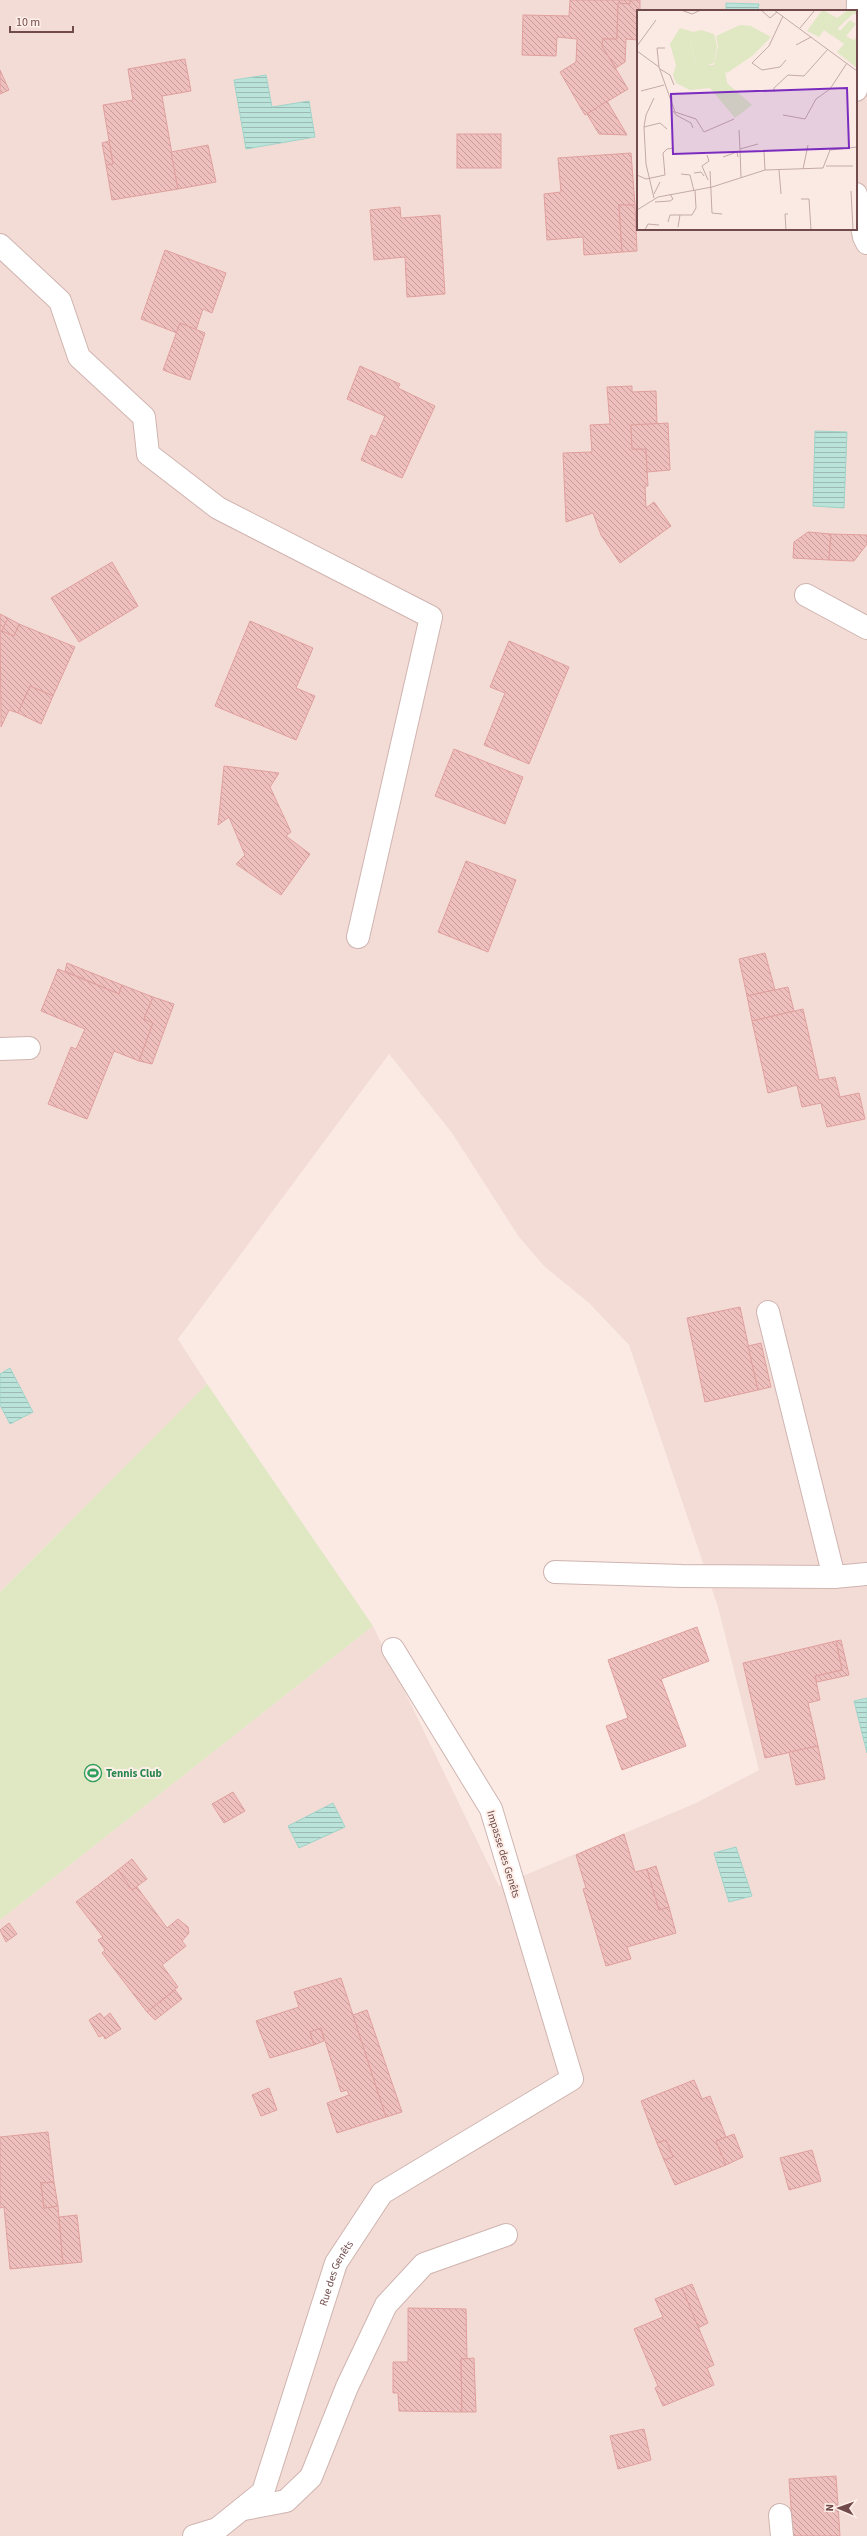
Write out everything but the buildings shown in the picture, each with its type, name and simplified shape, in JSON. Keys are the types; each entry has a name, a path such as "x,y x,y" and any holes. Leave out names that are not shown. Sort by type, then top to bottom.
{"street":[{"path":"857,45 858,0"},
{"path":"857,199 864,237 867,243"},
{"path":"0,245 60,301 79,357 144,417 148,454 218,508 431,617 358,937"},
{"path":"806,595 867,628"},
{"path":"0,1049 28,1048"},
{"path":"768,1312 834,1577"},
{"path":"555,1572 682,1576 834,1577 867,1574"},
{"name":"Impasse des Genêts","path":"393,1649 491,1809 572,2079"},
{"name":"Rue des Genêts","path":"194,2536 217,2529 263,2492 336,2263 382,2194 572,2079"},
{"path":"241,2510 286,2502 311,2477 347,2387 386,2305 424,2264 506,2235"}],"shaded area":[{"path":"0,0 867,0 867,2536 0,2536 0,1920 373,1626 499,1886 696,1803 759,1770 718,1607 629,1345 589,1303 544,1266 519,1237 452,1133 389,1054 178,1339 207,1384 0,1592"}],"green space":[{"name":"Tennis Club","path":"207,1384 373,1626 0,1920 0,1592"}],"water":[{"path":"726,3 759,4 758,10 726,10"},
{"path":"266,75 272,107 309,101 315,137 246,149 234,80"},
{"path":"815,431 847,432 844,508 813,506"},
{"path":"10,1368 33,1412 10,1424 0,1405 0,1374"},
{"path":"867,1698 867,1753 854,1701"},
{"path":"333,1803 345,1827 299,1848 288,1826"},
{"path":"736,1847 752,1896 729,1902 714,1853"}],"place":[{"name":"Tennis Club","path":"93,1773"}]}
